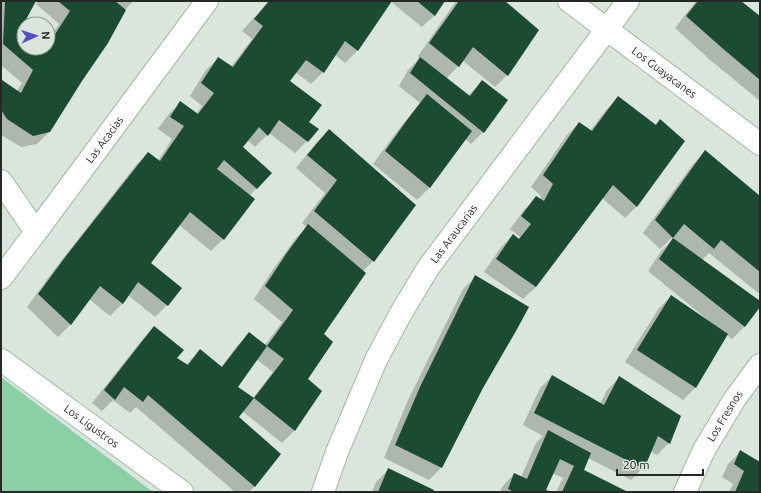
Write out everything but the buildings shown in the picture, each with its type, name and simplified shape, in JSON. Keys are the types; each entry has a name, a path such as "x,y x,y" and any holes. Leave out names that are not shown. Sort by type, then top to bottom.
{"street":[{"name":"Las Acacias","path":"1,278 207,1"},
{"name":"Los Guayacanes","path":"569,1 760,144"},
{"name":"Las Araucarias","path":"323,492 337,452 376,360 404,306 428,268 628,1"},
{"path":"1,181 36,232"},
{"name":"Los Ligustros","path":"1,360 182,492"},
{"name":"Los Fresnos","path":"685,492 704,450 734,400 760,365"}],"green space":[{"path":"1,377 153,492 1,492"}]}
